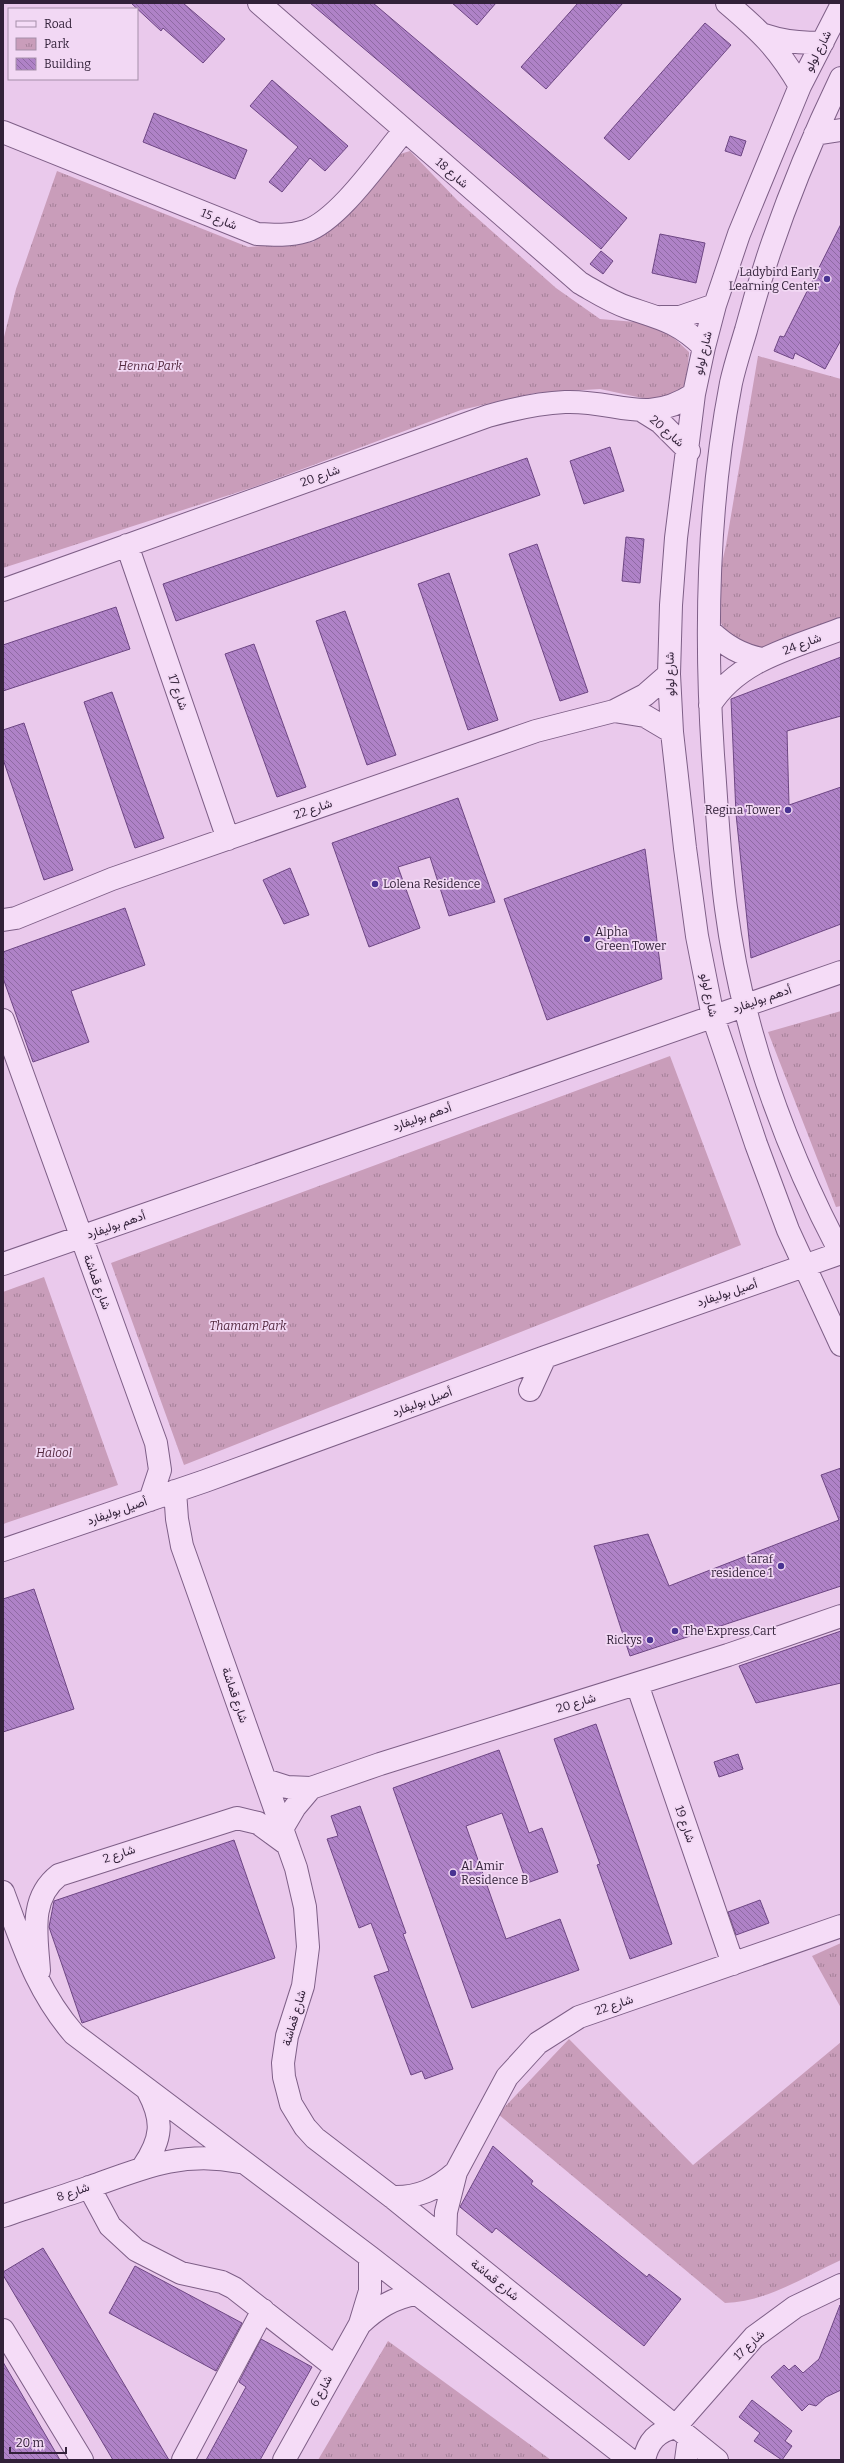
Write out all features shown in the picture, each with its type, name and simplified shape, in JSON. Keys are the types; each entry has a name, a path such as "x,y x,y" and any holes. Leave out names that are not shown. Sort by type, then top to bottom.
{"street":[{"name":"شارع 18","path":"259,3 580,283 628,308 661,317 687,332 704,347"},
{"path":"727,3 764,35 800,86"},
{"name":"شارع لولو","path":"841,6 800,86 739,234 715,305 704,347 694,394 689,451 676,538 670,605 669,674 672,732 697,936 713,1016 756,1144 788,1230 841,1345"},
{"path":"764,35 784,42 803,44 823,42"},
{"path":"841,81 815,134 772,245 754,298 731,382 711,552 710,631 710,705 720,861 726,909 744,1006 761,1063 785,1133 809,1190 841,1254"},
{"name":"شارع 15","path":"3,132 257,234 282,236 307,231 329,219 404,130"},
{"path":"815,134 841,130"},
{"name":"شارع 18","path":"661,317 686,315 715,305"},
{"name":"شارع 20","path":"3,590 488,416 526,406 566,402 605,404 644,412 662,410 673,406 694,394"},
{"name":"شارع 20","path":"644,412 660,422 689,451"},
{"name":"شارع 17","path":"127,545 228,839"},
{"name":"شارع 24","path":"710,705 720,690 732,678 762,660 841,629"},
{"path":"710,631 734,650 747,657 762,660"},
{"name":"شارع 22","path":"7,923 112,879 536,731 614,711 645,695 669,674"},
{"name":"شارع 22","path":"614,711 645,716 672,732"},
{"name":"أدهم بوليفارد","path":"3,1264 288,1162 841,972"},
{"name":"شارع قماشة","path":"3,1020 80,1237 156,1443 160,1470 150,1500"},
{"name":"أصيل بوليفارد","path":"3,1550 150,1500 545,1357 841,1254"},
{"path":"530,1390 545,1357"},
{"name":"شارع قماشة","path":"175,1491 177,1519 182,1546 285,1837 305,1907 308,1947 303,1986 284,2050 283,2064 287,2091 298,2116 314,2138 392,2197 717,2460"},
{"name":"شارع 20","path":"265,1780 287,1787 310,1788 380,1764 637,1684 841,1616"},
{"name":"شارع 19","path":"637,1684 733,1964"},
{"path":"285,1837 295,1807 310,1788"},
{"name":"شارع 2","path":"40,1987 36,1911 41,1894 59,1875 230,1819 245,1818 285,1837"},
{"path":"3,1892 8,1919 40,1987 55,2012 74,2034 370,2258 630,2460"},
{"name":"شارع 22","path":"445,2240 447,2205 456,2172 507,2077 526,2054 551,2033 579,2017 841,1926"},
{"path":"143,2167 154,2150 159,2130 158,2109 148,2090"},
{"name":"شارع 8","path":"3,2216 143,2167 169,2160 223,2158 243,2162"},
{"name":"شارع 22","path":"392,2197 404,2197 427,2192 438,2187 456,2172"},
{"path":"89,2187 110,2226 136,2250 181,2273 228,2285 335,2366"},
{"name":"شارع 6","path":"284,2460 335,2366 360,2324 370,2291 370,2258"},
{"name":"شارع 17","path":"682,2433 754,2337 796,2307 841,2285"},
{"name":"شارع 6","path":"360,2324 386,2303 401,2297 416,2294"},
{"path":"183,2460 263,2310"},
{"path":"3,2330 82,2460"},
{"path":"644,2460 646,2448 653,2438 663,2430 682,2433 686,2460"}],"green space":[{"name":"Henna Park","path":"410,151 458,201 556,288 600,319 659,324 689,352 686,387 661,402 600,389 535,393 461,410 251,488 3,568 3,341 16,289 57,171 248,247 313,242 349,209 390,157"},
{"path":"758,356 841,379 841,629 762,659 726,631 715,614 714,599 726,545"},
{"path":"841,1011 841,1206 836,1207 768,1032"},
{"name":"Thamam Park","path":"670,1056 741,1245 184,1465 111,1263"},
{"name":"Halool","path":"44,1277 118,1485 3,1524 3,1292"},
{"path":"841,1943 841,2008 812,1956"},
{"path":"569,2039 693,2165 841,2042 841,2260 784,2288 740,2302 725,2303 498,2114"},
{"path":"388,2341 551,2460 318,2460"}],"building":[{"path":"131,3 183,3 225,39 203,63 163,28 161,31"},
{"path":"310,3 373,3 627,218 601,249"},
{"path":"452,3 496,3 477,25"},
{"path":"578,3 623,3 546,89 521,67"},
{"path":"705,23 731,45 629,160 604,138"},
{"path":"272,80 348,146 325,171 310,158 282,192 269,182 298,147 250,106"},
{"path":"154,113 247,150 235,179 143,142"},
{"path":"730,136 746,141 741,156 725,151"},
{"name":"Ladybird Early Learning Center","path":"841,224 841,340 825,369 795,353 793,359 774,351 780,336 784,337"},
{"path":"660,234 705,243 696,283 652,273"},
{"path":"601,251 613,261 603,274 590,264"},
{"path":"610,447 624,491 584,504 570,461"},
{"path":"527,458 540,495 176,621 163,584"},
{"path":"626,537 644,539 640,583 622,581"},
{"path":"537,544 588,692 560,701 509,554"},
{"path":"449,573 498,720 468,730 418,584"},
{"path":"116,607 130,649 3,691 3,645"},
{"path":"345,611 396,755 367,765 316,621"},
{"path":"254,644 306,787 277,797 225,654"},
{"name":"Regina Tower","path":"841,657 841,716 787,731 789,805 841,787 841,924 751,958 736,814 731,699"},
{"path":"112,692 164,838 135,848 84,702"},
{"path":"24,723 73,870 44,880 3,759 3,730"},
{"name":"Lolena Residence","path":"458,798 495,902 449,916 430,857 398,867 420,928 369,947 332,843"},
{"name":"Alpha Green Tower","path":"645,849 662,979 547,1020 504,899"},
{"path":"290,868 309,915 284,924 263,880"},
{"path":"125,908 145,965 71,991 89,1042 33,1062 3,978 3,952"},
{"name":"taraf residence 1","path":"841,1468 841,1586 630,1656 594,1546 648,1534 669,1586 839,1520 821,1475"},
{"path":"34,1589 74,1709 3,1732 3,1599"},
{"path":"841,1631 841,1683 756,1703 739,1666"},
{"path":"596,1724 672,1944 630,1959 597,1865 600,1864 554,1739"},
{"name":"Al Amir Residence B","path":"499,1750 529,1833 542,1828 558,1872 527,1883 502,1813 466,1826 506,1939 560,1919 579,1970 472,2008 393,1788"},
{"path":"738,1754 743,1769 719,1777 714,1762"},
{"path":"360,1806 406,1933 403,1934 453,2069 425,2079 422,2071 411,2075 374,1976 389,1971 371,1923 359,1928 327,1839 338,1836 331,1816"},
{"path":"234,1840 275,1958 82,2023 49,1927 54,1901"},
{"path":"760,1900 769,1923 736,1935 728,1912"},
{"path":"493,2146 533,2181 531,2184 647,2277 649,2274 681,2299 644,2346 496,2228 492,2233 460,2207"},
{"path":"43,2248 169,2460 113,2460 3,2275 3,2272"},
{"path":"135,2266 242,2323 216,2371 109,2313"},
{"path":"840,2305 841,2390 826,2397 816,2406 809,2404 802,2411 771,2377 784,2365 789,2370 795,2365 803,2373 819,2359"},
{"path":"261,2339 312,2367 260,2460 206,2460 246,2387 239,2382"},
{"path":"3,2362 60,2460 3,2460"},
{"path":"752,2400 792,2431 785,2441 792,2446 782,2460 754,2441 760,2433 739,2417"}],"place":[{"name":"Ladybird Early Learning Center","path":"827,279"},
{"name":"Regina Tower","path":"788,810"},
{"name":"Lolena Residence","path":"375,884"},
{"name":"Alpha Green Tower","path":"587,939"},
{"name":"taraf residence 1","path":"781,1566"},
{"name":"The Express Cart","path":"675,1631"},
{"name":"Rickys","path":"650,1640"},
{"name":"Al Amir Residence B","path":"453,1873"}]}
